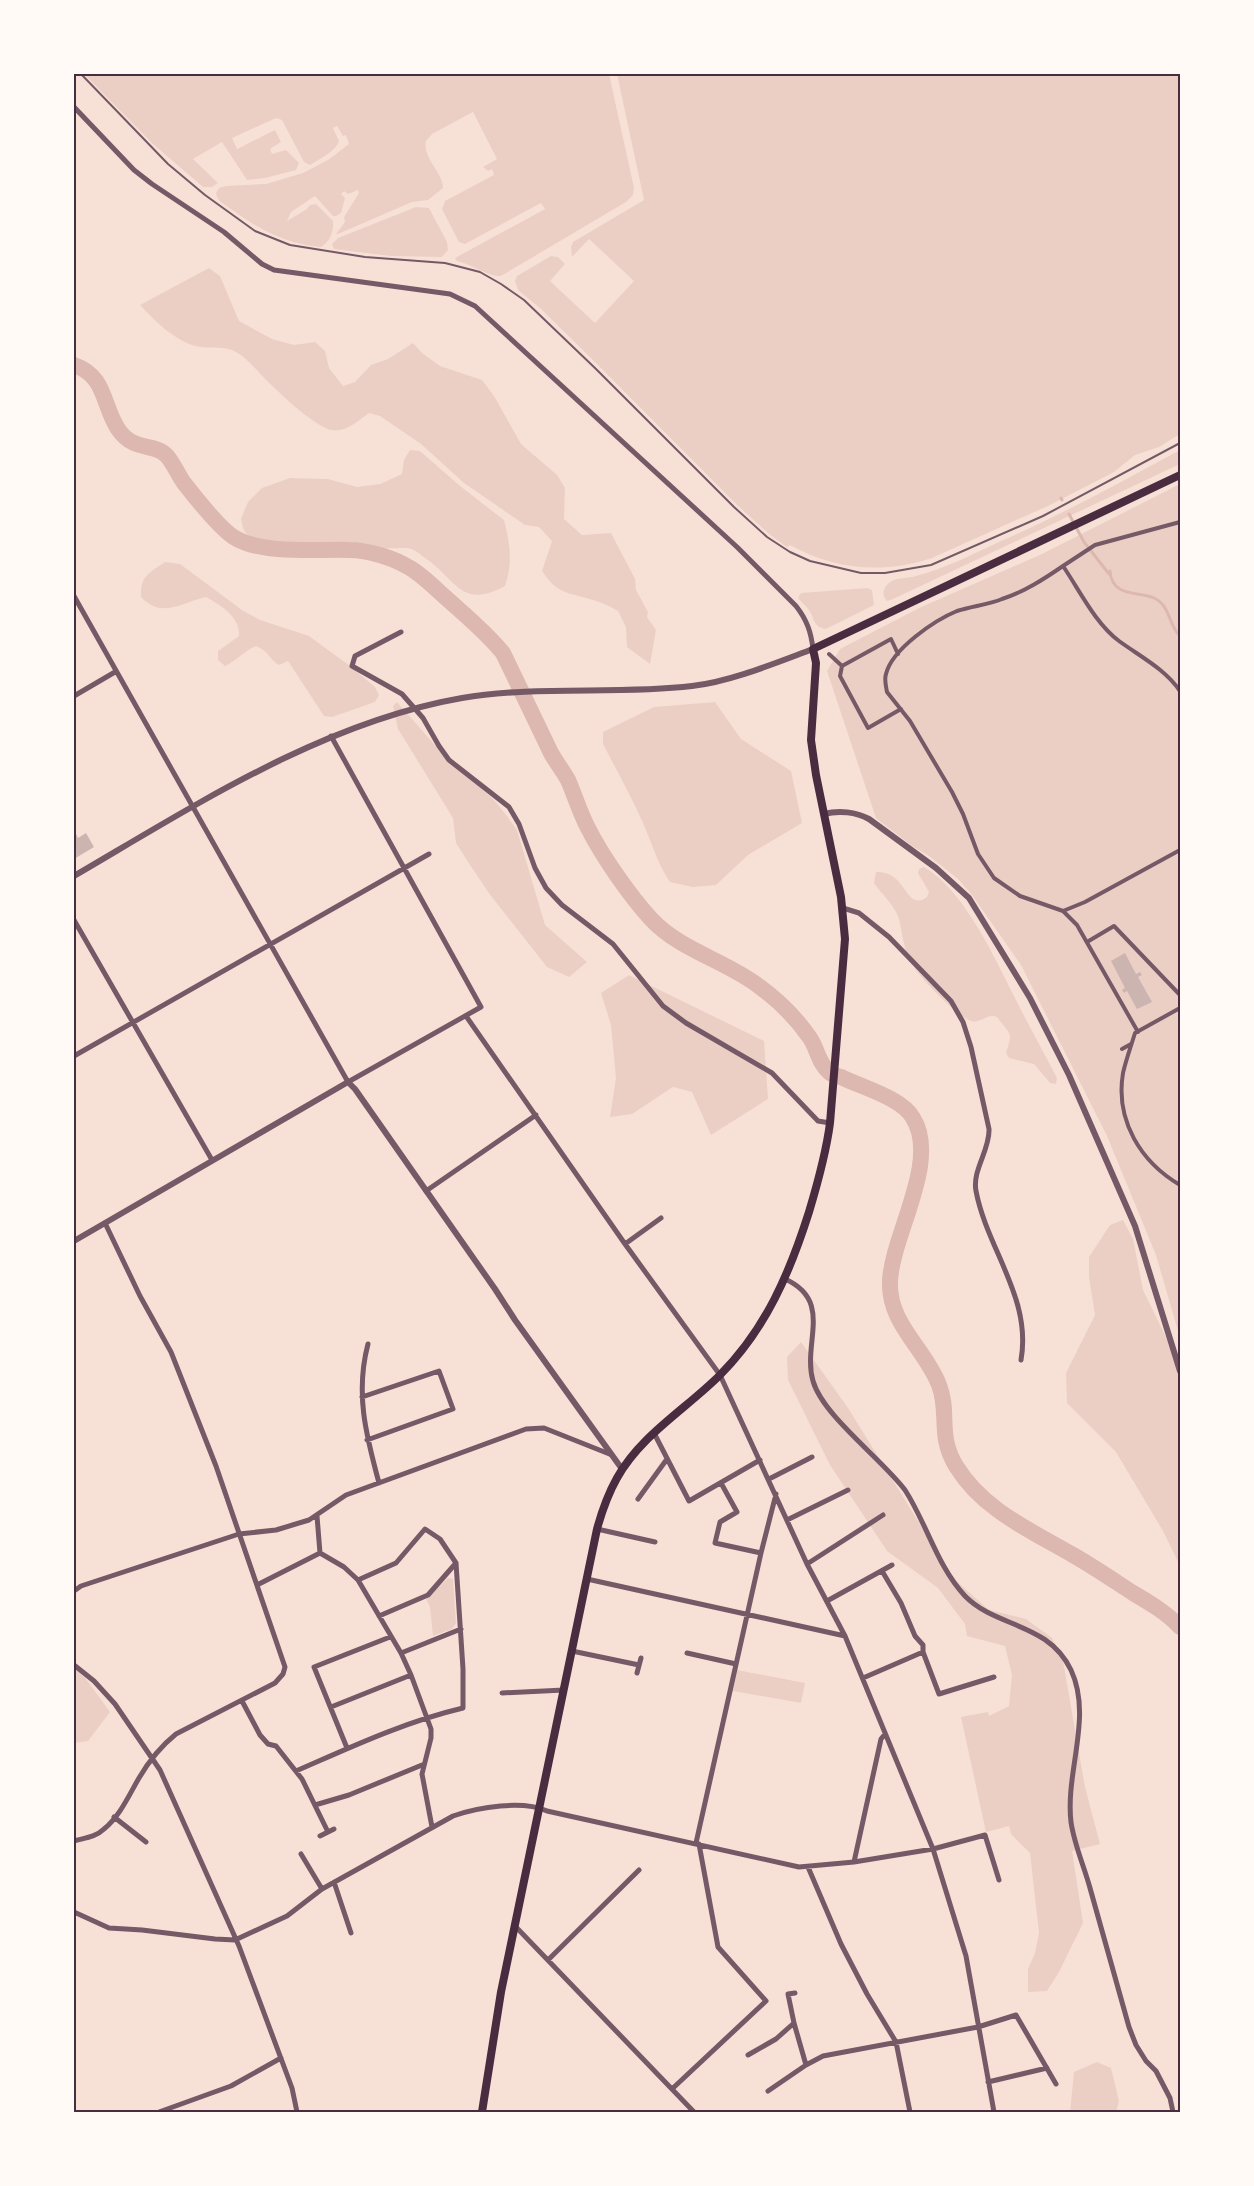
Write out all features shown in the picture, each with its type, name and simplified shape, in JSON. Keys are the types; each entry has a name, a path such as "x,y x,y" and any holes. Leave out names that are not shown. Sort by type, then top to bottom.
{"main road":[{"path":"482,2112 501,1992 597,1529 608,1496 622,1469 654,1433 720,1375 755,1333 775,1301 785,1279 822,1167 830,1123 845,939 843,908 811,740 816,663 813,649 1180,475"}],"street":[{"path":"74,107 143,177 224,232 262,264 274,270 450,294 476,306 737,547 796,606 812,633 813,649 740,674 696,686 627,692 526,692 425,705 331,736 274,763 74,876"},
{"path":"1138,1032 1077,925 1063,911 1020,896 994,878 978,854 952,792 901,710 887,692 885,680 889,666 898,654 925,629 942,618 970,607 1002,600 1031,586 1095,545 1180,522"},
{"path":"1063,566 1106,628 1120,641 1165,673 1180,691"},
{"path":"74,596 348,1082 495,1289 514,1320 622,1469"},
{"path":"401,632 355,656 352,666 402,694 423,718 449,760 509,807 519,824 535,868 546,888 562,905 613,944 663,1006 686,1023 772,1074 818,1121 830,1123"},
{"path":"898,654 891,639 842,666 840,676 868,728 901,710"},
{"path":"829,654 842,666"},
{"path":"74,696 116,672"},
{"path":"74,1238 105,1223 481,1007 331,736"},
{"path":"824,814 843,812 861,814 869,819 952,881 969,898 980,914 1030,998 1099,1140 1135,1226 1180,1371"},
{"path":"1063,911 1085,902 1180,850"},
{"path":"74,1056 429,854"},
{"path":"843,908 859,913 889,937 951,1001 963,1022 989,1129 989,1140 979,1166 975,1187 979,1206 1015,1292 1020,1310 1021,1360"},
{"path":"74,920 212,1160"},
{"path":"1087,942 1114,926 1180,995"},
{"path":"1180,1008 1135,1033 1123,1074 1124,1111 1138,1147 1150,1163 1180,1185"},
{"path":"466,1016 625,1244 720,1375 807,1564 845,1636 933,1849 966,1956 994,2112"},
{"path":"1122,1049 1131,1044"},
{"path":"426,1191 536,1115"},
{"path":"625,1244 661,1218"},
{"path":"74,1841 99,1833 105,1828 165,1743 176,1734 275,1683 283,1674 285,1667 216,1466 171,1352 140,1296 105,1223"},
{"path":"785,1279 803,1289 812,1305 810,1371 819,1396 905,1490 914,1503 943,1565 966,1597 997,1617 1032,1630 1044,1639 1069,1666 1077,1683 1079,1702 1071,1786 1071,1823 1129,2027 1136,2045 1146,2061 1156,2071 1170,2098 1173,2112"},
{"path":"368,1344 363,1372 363,1417 379,1483"},
{"path":"362,1397 439,1371 453,1409 367,1440"},
{"path":"74,1591 81,1586 239,1534 276,1530 317,1516 346,1495 526,1429 544,1428 612,1455"},
{"path":"654,1433 689,1501 760,1460"},
{"path":"769,1479 812,1457"},
{"path":"638,1499 667,1459"},
{"path":"721,1483 737,1512 720,1522 716,1543 760,1553"},
{"path":"787,1520 848,1490"},
{"path":"672,2090 766,2001 718,1947 698,1843 760,1553 776,1494"},
{"path":"807,1564 883,1515"},
{"path":"317,1516 320,1552"},
{"path":"296,1771 426,1716 463,1708 461,1629 456,1563 440,1539 424,1529 396,1563 358,1580"},
{"path":"597,1529 655,1542"},
{"path":"257,1585 320,1552"},
{"path":"320,1552 358,1580 401,1653 411,1675 431,1729 422,1774 432,1827"},
{"path":"379,1616 428,1595 456,1563"},
{"path":"827,1601 892,1565"},
{"path":"882,1571 901,1603 915,1636 923,1645 923,1652 939,1694 994,1677"},
{"path":"587,1579 845,1636"},
{"path":"401,1653 461,1629"},
{"path":"347,1748 314,1667 390,1636"},
{"path":"572,1651 639,1665"},
{"path":"863,1678 923,1652"},
{"path":"687,1653 736,1664"},
{"path":"637,1673 640,1658"},
{"path":"74,1665 94,1681 115,1704 153,1758 191,1837 235,1940 292,2088 297,2112"},
{"path":"331,1707 411,1675"},
{"path":"501,1693 564,1690"},
{"path":"242,1701 260,1735 268,1744 276,1746 302,1779 328,1832"},
{"path":"854,1862 881,1739 885,1734"},
{"path":"315,1805 349,1796 423,1765"},
{"path":"74,1912 109,1928 235,1940 288,1916 322,1889 453,1816 471,1809 533,1805 547,1811 698,1843 799,1868 933,1849 985,1835 999,1880"},
{"path":"114,1817 146,1842"},
{"path":"320,1836 334,1829"},
{"path":"301,1854 322,1889"},
{"path":"808,1868 841,1944 896,2042 910,2112"},
{"path":"549,1960 639,1870"},
{"path":"334,1882 351,1933"},
{"path":"515,1926 692,2110 685,2112"},
{"path":"781,1996 795,1993"},
{"path":"788,1994 806,2065"},
{"path":"768,2091 823,2056 978,2028 1016,2015 1056,2084"},
{"path":"748,2055 776,2039 794,2024"},
{"path":"159,2112 231,2086 281,2058"},
{"path":"988,2082 1047,2068"}],"lane":[{"path":"81,74 168,164 205,195 255,231 290,244 365,257 445,262 480,273 501,284 524,300 767,537 790,552 810,561 861,573 885,573 931,565 1043,516 1180,442"}],"shaded area":[{"path":"84,74 609,74 634,188 633,195 626,202 501,276 457,261 455,258 545,209 541,203 465,244 459,242 442,209 445,201 494,175 492,169 488,171 483,167 497,159 473,112 432,134 426,141 427,153 440,176 443,188 428,200 412,202 336,234 345,222 344,217 359,193 358,190 348,194 344,191 341,194 345,198 341,213 336,216 333,216 315,196 291,212 287,221 310,205 316,204 333,221 331,236 321,247 296,243 262,229 241,216 223,204 216,193 219,188 226,186 266,184 303,173 328,160 349,144 346,135 343,136 337,126 333,128 339,141 337,145 310,165 304,162 282,120 276,118 232,138 237,149 275,130 281,142 270,149 272,154 286,150 299,163 296,170 265,178 247,180 222,142 193,159 218,183 212,187 203,187 153,144"},
{"path":"617,74 1180,74 1180,434 1159,447 1135,455 1114,472 1050,505 932,558 895,566 860,567 824,560 790,545 787,547 737,505 541,309 518,290 515,281 517,276 551,256 558,257 565,264 550,281 595,323 634,281 589,239 572,257 571,247 573,242 644,200"},
{"path":"416,207 429,208 447,242 448,250 442,257 391,256 334,249 332,244 338,238"},
{"path":"209,268 220,276 239,321 272,339 294,345 315,342 325,351 329,368 343,386 355,382 371,365 388,359 413,343 440,366 482,380 494,396 521,444 557,475 565,488 564,519 582,535 611,533 635,579 636,590 648,612 647,617 656,630 650,664 627,647 626,627 618,611 599,602 565,592 548,579 542,571 552,541 539,527 525,525 464,483 421,444 380,416 369,413 345,429 328,429 295,407 237,353 227,349 199,347 187,343 165,329 140,305"},
{"path":"410,450 420,451 504,520 510,553 505,586 490,593 478,595 469,593 453,583 420,554 408,548 346,550 295,548 256,540 244,531 241,519 248,502 262,488 290,478 328,479 357,487 380,484 402,474 404,460"},
{"path":"1180,450 1180,464 893,599 887,601 885,599 886,587 894,580 927,573 970,556 1069,509"},
{"path":"1180,484 1180,1338 1156,1255 1107,1136 1021,965 972,895 958,879 876,818 827,671 840,649 919,608 1042,554"},
{"path":"165,562 180,564 242,610 260,620 309,636 375,687 379,695 375,702 332,717 324,716 288,661 279,665 256,646 225,666 218,660 218,651 239,636 239,629 233,617 223,608 206,597 172,608 164,608 149,604 141,597 144,580 150,572"},
{"path":"867,588 872,590 874,605 826,629 816,624 809,610 798,598 801,593"},
{"path":"397,702 434,744 495,801 517,830 545,925 587,962 569,977 547,967 491,896 456,843 453,818 398,729 393,706"},
{"path":"715,702 741,739 791,771 802,823 748,855 716,885 693,887 670,882 665,875 638,813 603,744 603,732 654,707"},
{"path":"924,867 954,893 980,930 1057,1078 1056,1084 1050,1083 1034,1064 1009,1058 1006,1053 1010,1037 997,1017 990,1016 975,1022 965,1018 930,987 911,962 905,948 898,915 874,883 876,872 888,874 896,879 910,897 922,900 929,892 918,873 919,869"},
{"path":"629,975 764,1041 768,1099 711,1135 692,1092 673,1087 632,1114 610,1117 616,1078 611,1025 601,993"},
{"path":"1123,1220 1133,1239 1143,1290 1180,1366 1180,1566 1163,1531 1116,1452 1067,1403 1066,1373 1095,1315 1089,1277 1089,1257 1110,1225"},
{"path":"801,1342 848,1408 954,1579 989,1610 1026,1619 1052,1638 1063,1661 1085,1787 1100,1844 1072,1851 1083,1923 1047,1991 1028,1992 1028,1969 1035,1953 1039,1933 1030,1853 1011,1834 1009,1826 986,1832 961,1717 988,1712 989,1716 1009,1706 1012,1675 1005,1646 967,1636 965,1624 938,1588 887,1551 830,1465 788,1380 787,1357"},
{"path":"448,1578 453,1579 456,1623 452,1629 433,1636 430,1607 426,1599"},
{"path":"74,1668 86,1679 110,1712 88,1741 74,1743"},
{"path":"737,1670 805,1683 801,1703 733,1691"},
{"path":"1097,2062 1111,2068 1119,2101 1116,2112 1070,2112 1074,2072"}],"building":[{"path":"74,830 78,838 86,833 94,847 74,859"},
{"path":"1125,953 1136,974 1140,972 1142,975 1138,977 1152,1002 1137,1009 1127,991 1124,993 1122,990 1125,988 1111,961"}],"waterway":[{"path":"74,365 84,370 98,383 113,420 124,436 137,444 157,449 167,456 184,483 202,505 224,529 237,539 248,544 276,549 356,550 372,553 404,564 432,585 503,653 551,753 568,780 594,839 634,899 651,919 690,948 747,978 774,998 805,1031 823,1065 830,1073 891,1099 908,1111 920,1135 921,1155 918,1176 893,1263 890,1281 891,1296 901,1323 939,1385 944,1405 945,1434 950,1455 967,1481 1008,1518 1152,1604 1180,1627"},
{"path":"1069,514 1084,542 1109,574"},
{"path":"1110,571 1112,580 1121,590 1160,601 1180,636"}]}
